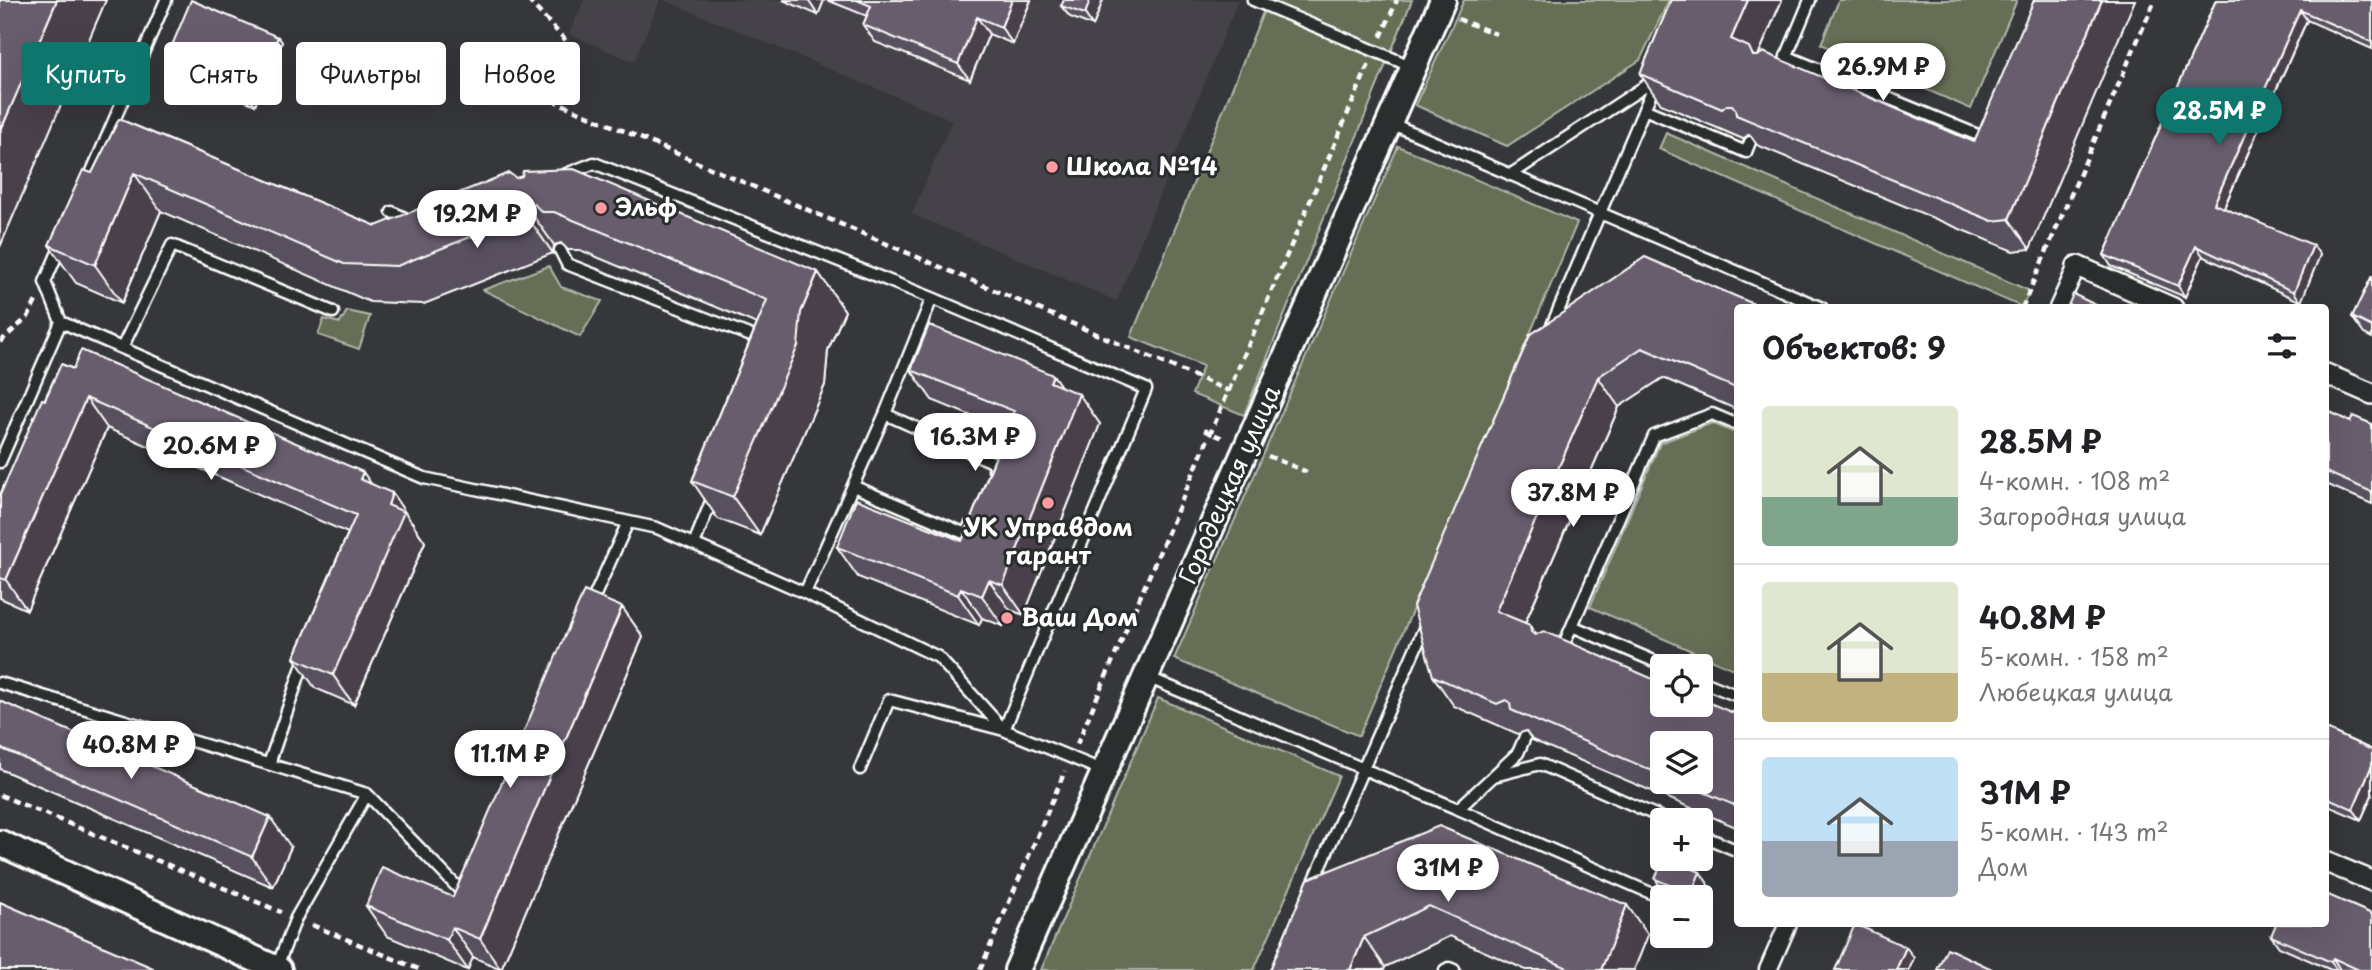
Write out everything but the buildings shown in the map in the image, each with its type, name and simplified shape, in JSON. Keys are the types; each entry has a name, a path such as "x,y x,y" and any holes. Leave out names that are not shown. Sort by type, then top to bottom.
{"street":[{"name":"Городецкая улица","path":"1017,970 1443,0"},
{"path":"2060,304 2077,266 2164,304"},
{"path":"2329,375 2372,394"},
{"path":"0,843 242,958 278,969"},
{"path":"2329,863 2372,881"},
{"path":"1768,970 1787,927"}],"lane":[{"path":"83,192 166,0"},
{"path":"1252,0 1414,67"},
{"path":"1781,68 1810,0"},
{"path":"1786,56 1985,139 1990,127"},
{"path":"1546,339 1664,64"},
{"path":"1510,175 1658,77"},
{"path":"1644,109 1746,152 1750,142"},
{"path":"1389,122 1813,304"},
{"path":"558,177 594,163 932,298 1146,389 1004,730"},
{"path":"392,212 417,224"},
{"path":"67,230 45,282 61,322 424,478 657,528 694,544 805,593 938,657 1004,730"},
{"path":"122,348 172,245 333,312"},
{"path":"561,250 567,264 775,345"},
{"path":"805,593 885,414 932,298"},
{"path":"0,462 61,322"},
{"path":"885,414 997,464 992,475"},
{"path":"1558,658 1654,436 1712,414 1734,423"},
{"path":"694,544 719,482"},
{"path":"853,486 966,534 976,510"},
{"path":"584,618 628,522"},
{"path":"1309,895 1429,617"},
{"path":"1572,626 1650,659"},
{"path":"269,764 310,646"},
{"path":"1146,677 1650,893"},
{"path":"0,683 367,794 461,891 466,879"},
{"path":"1713,686 1734,694"},
{"path":"860,769 889,700 1004,730 1104,772"},
{"path":"1458,809 1518,753 1525,737"},
{"path":"1493,776 1541,764 1650,813"},
{"path":"278,969 296,918 367,794"},
{"path":"1713,840 1734,849"},
{"path":"1445,970 1454,970"}],"path":[{"path":"528,0 571,46 552,100 1229,391"},
{"path":"980,970 1397,0"},
{"path":"2024,304 2155,0"},
{"path":"0,342 28,317 45,282"},
{"path":"0,795 421,970"}],"shaded area":[{"path":"584,0 660,0 634,62 569,34"},
{"name":"Школа №14","path":"664,0 1238,0 1117,301 912,214 952,120"}],"green space":[{"path":"1268,0 1412,0 1244,415 1192,394 1203,366 1131,337"},
{"path":"1464,0 1669,0 1640,60 1507,146 1415,105"},
{"path":"1839,0 2017,0 1971,109 1821,44"},
{"path":"1666,133 2030,291 2024,304 2015,304 1659,149"},
{"path":"1398,146 1577,223 1359,736 1174,659"},
{"path":"549,266 561,287 602,301 580,337 483,290"},
{"path":"347,311 370,316 359,349 318,335 324,319 340,323"},
{"path":"1712,423 1734,432 1734,669 1713,660 1713,654 1699,654 1590,607 1660,443"},
{"path":"1158,698 1339,776 1254,970 1041,970"}],"place":[{"name":"Школа №14","path":"1052,167"},
{"name":"Эльф","path":"601,208"},
{"name":"УК Управдом гарант","path":"1048,503"},
{"name":"Ваш Дом","path":"1007,618"}]}
